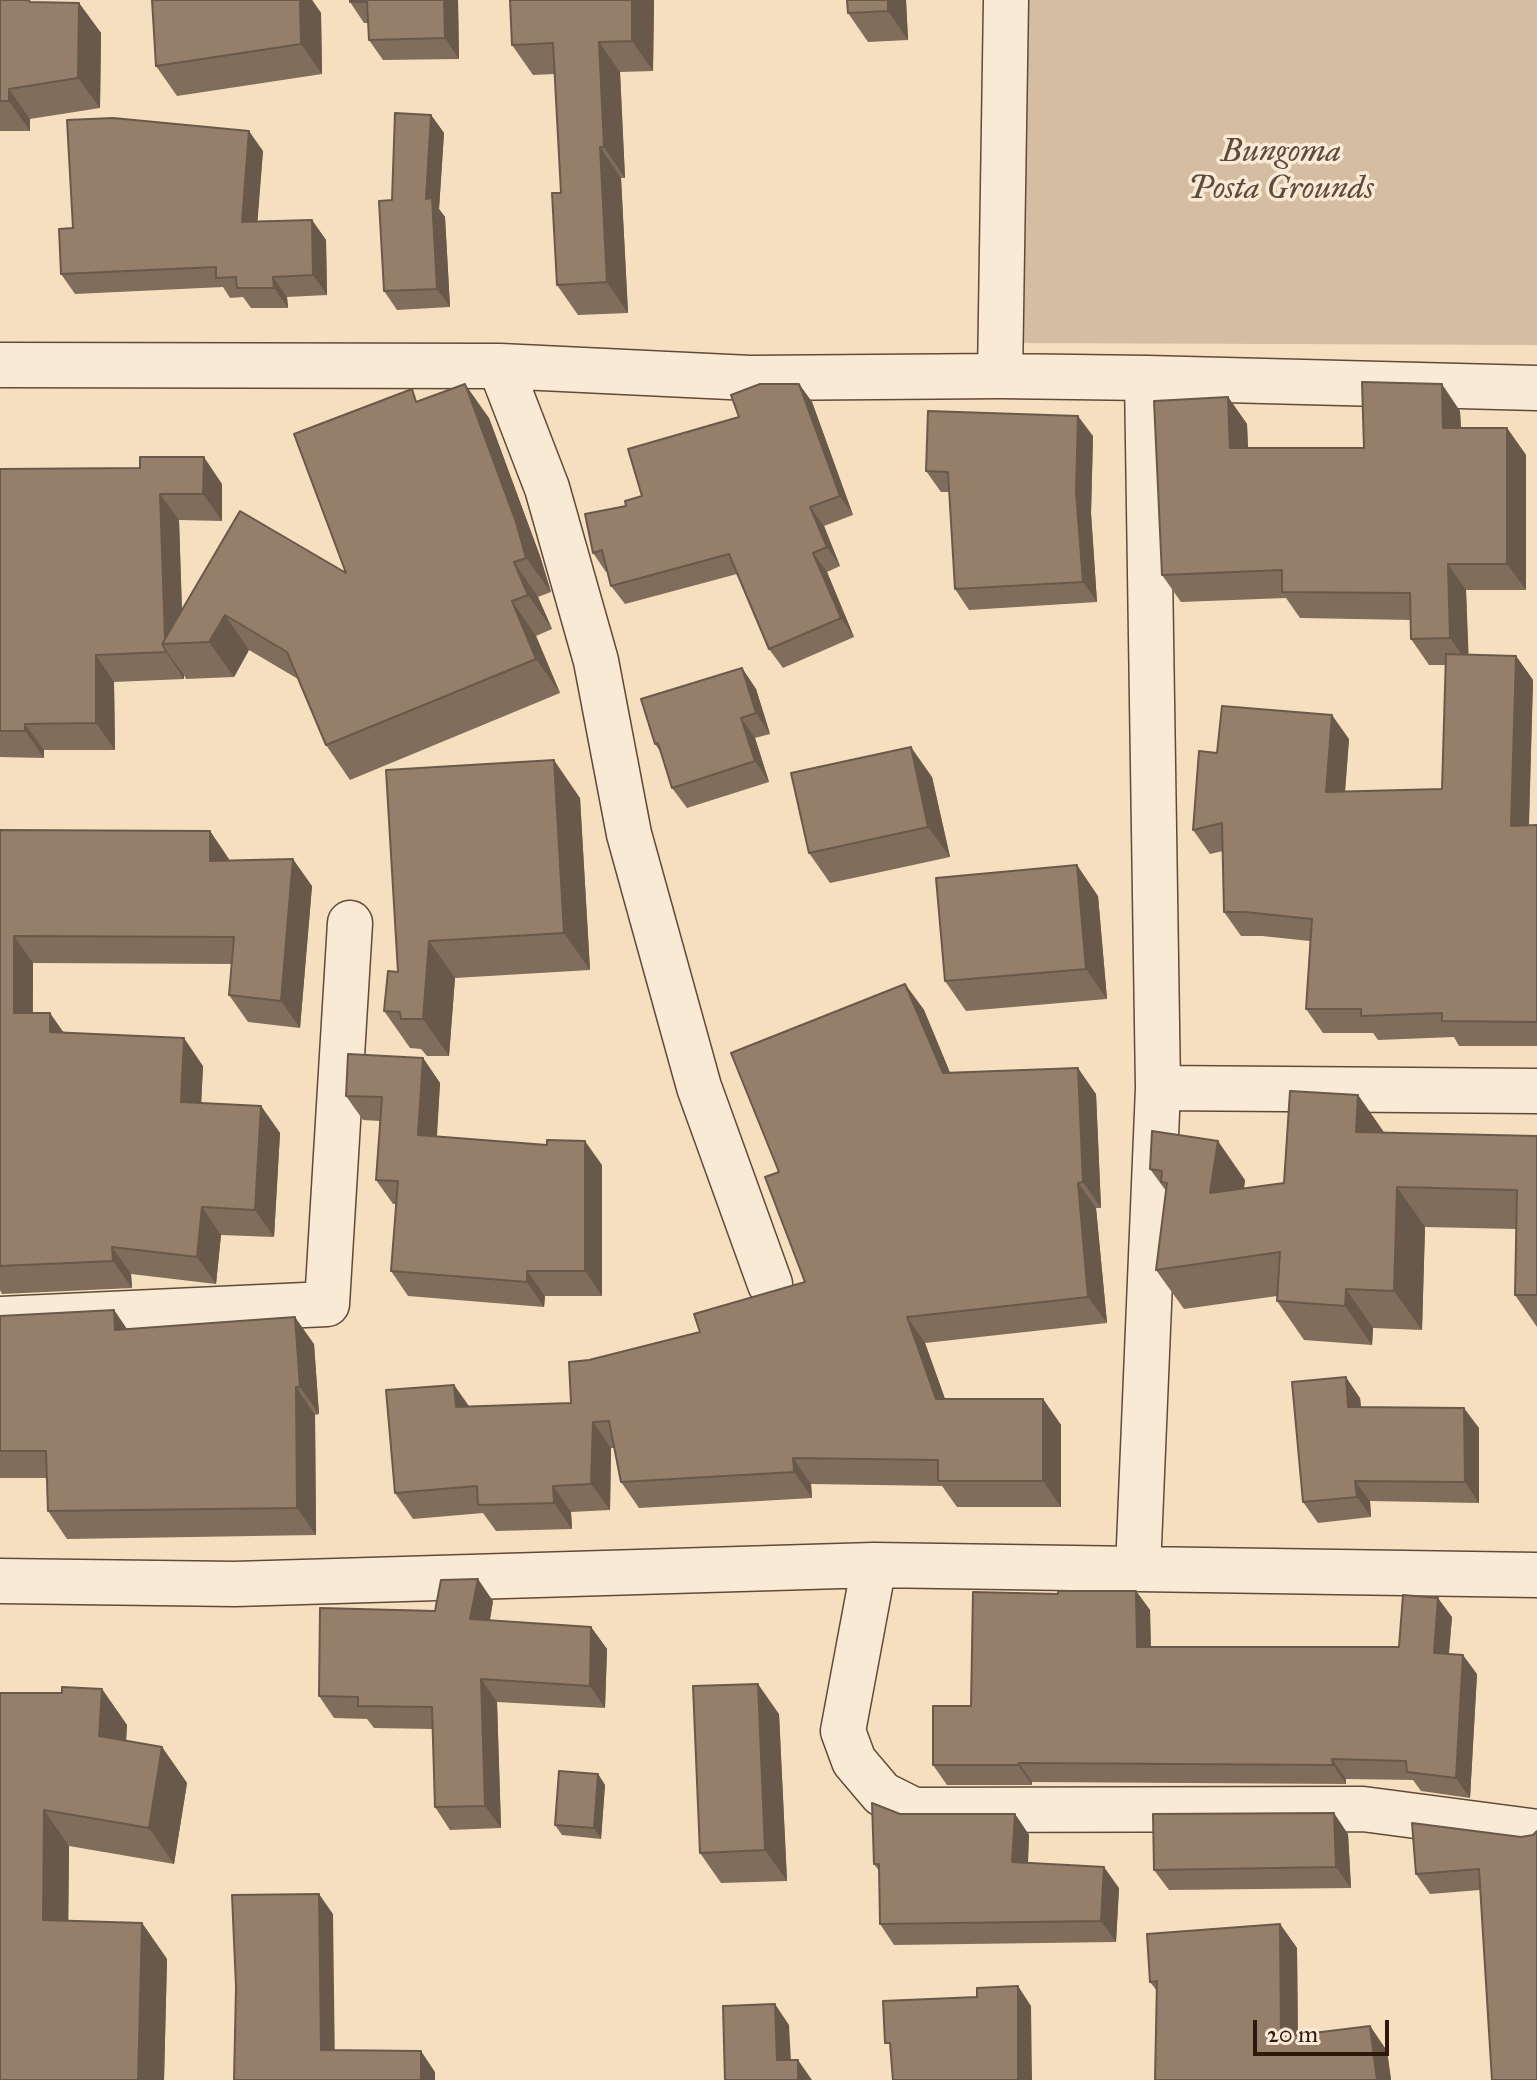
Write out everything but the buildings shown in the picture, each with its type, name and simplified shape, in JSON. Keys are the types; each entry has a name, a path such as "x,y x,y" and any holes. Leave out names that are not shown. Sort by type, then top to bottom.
{"street":[{"path":"1000,376 1006,0"},
{"path":"0,365 500,366 750,378 1000,376 1537,388"},
{"path":"500,366 547,488 596,661 629,834 699,1087 770,1284"},
{"path":"1138,1569 1158,1088 1147,378"},
{"path":"0,1319 327,1304 350,923"},
{"path":"1158,1088 1537,1091"},
{"path":"874,1565 843,1731 854,1761 882,1794 914,1810 1363,1809 1537,1832"},
{"path":"0,1581 235,1584 874,1565 1537,1575"}],"green space":[{"name":"Bungoma Posta Grounds","path":"1027,0 1537,0 1537,345 1023,343"}]}
